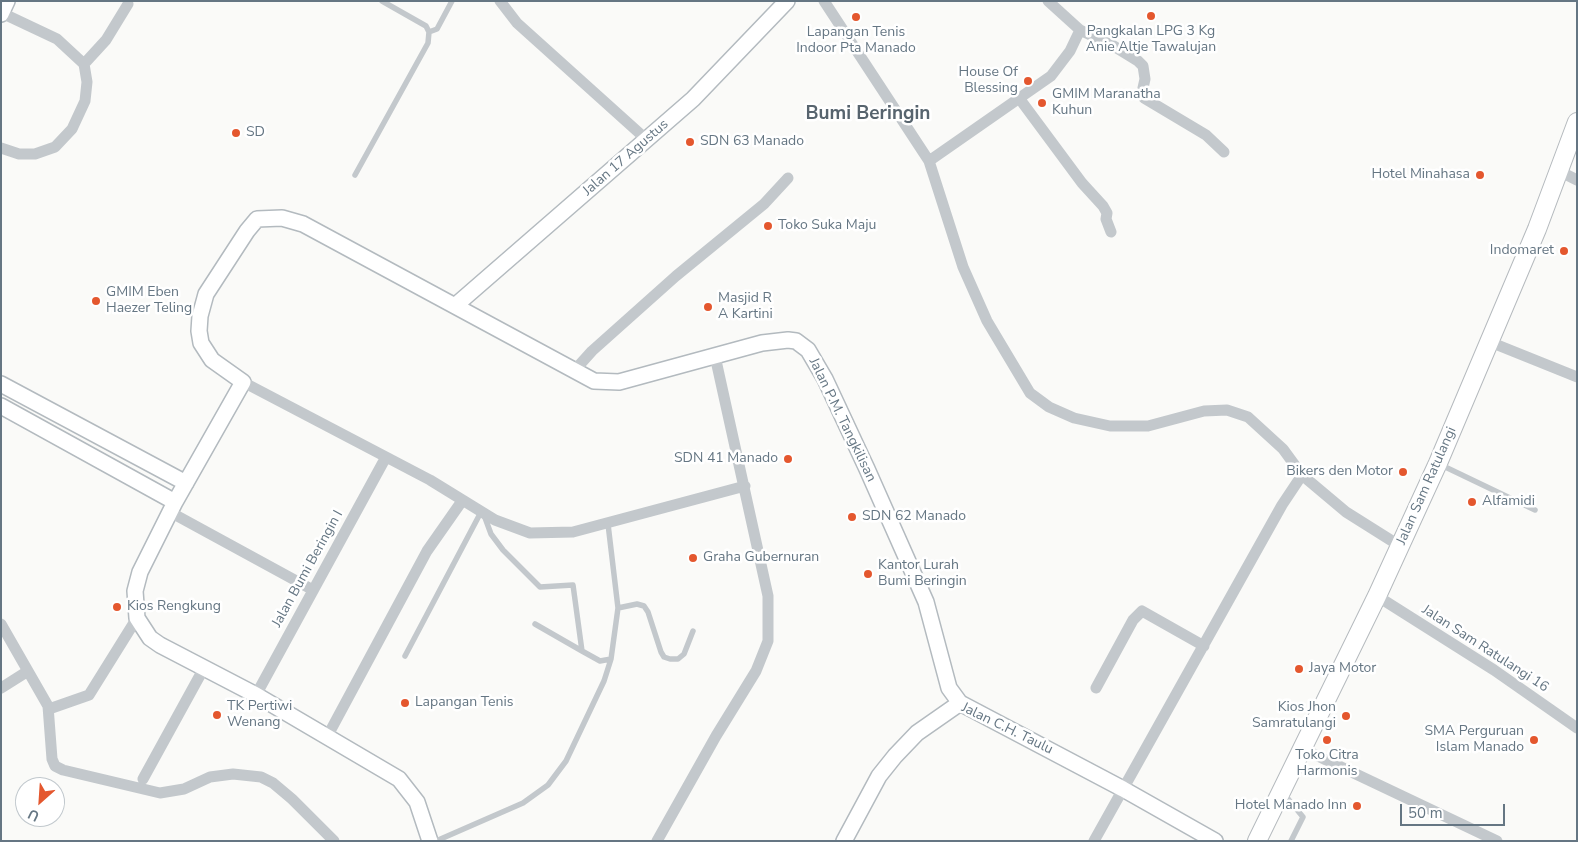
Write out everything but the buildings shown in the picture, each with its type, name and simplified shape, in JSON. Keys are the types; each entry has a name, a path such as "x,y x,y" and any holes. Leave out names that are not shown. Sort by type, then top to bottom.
{"main road":[{"name":"Jalan Sam Ratulangi","path":"1257,841 1400,546 1438,463 1490,342 1577,122"}],"street":[{"path":"1,148 19,154 35,154 46,151 64,139 85,101 87,82 84,64 57,40 2,13 6,1"},
{"path":"500,1 517,23 647,140"},
{"name":"Jalan 17 Agustus","path":"456,306 693,99 787,1"},
{"path":"824,1 929,161 963,267 987,321 1030,392 1049,406 1074,418 1110,426 1148,426 1204,411 1228,410 1248,417 1263,429 1282,449 1302,475 1346,512 1400,546"},
{"path":"1048,1 1080,30 1112,45 1138,61 1143,66 1145,79 1143,88 1144,98 1206,135 1224,152"},
{"path":"84,64 106,40 128,4"},
{"path":"929,161 1051,76 1070,51 1080,30"},
{"path":"1019,98 1082,183 1103,206 1107,213 1106,219 1111,232"},
{"path":"1559,171 1577,180"},
{"path":"574,371 592,351 676,276 764,204 788,178"},
{"name":"Jalan P.M. Tangkilisan","path":"243,382 212,360 201,343 199,330 200,316 206,294 247,230 257,218 282,218 303,224 594,381 619,382 762,343 796,341 808,350 825,379 926,602 949,688 960,703"},
{"path":"1490,342 1577,377"},
{"path":"658,841 716,736 756,671 768,641 768,596 715,356"},
{"path":"430,841 414,797 405,784 256,695 160,645 150,638 137,618 135,591 140,572 186,483 243,382 430,480 482,513 530,533 572,532 608,524 745,486"},
{"path":"1,384 186,483"},
{"path":"17,394 5,408 100,460 173,507 313,590"},
{"path":"100,460 109,443"},
{"name":"Jalan Bumi Beringin I","path":"256,695 386,457"},
{"path":"1094,841 1282,505 1302,475"},
{"path":"327,737 427,551 462,501"},
{"name":"Jalan Sam Ratulangi 16","path":"1376,596 1494,670 1577,728"},
{"path":"1096,688 1133,620 1142,611 1204,646"},
{"path":"49,709 89,695 137,618"},
{"path":"1,624 49,709 52,759 53,764 59,769 160,793 184,789 210,777 233,774 261,777 273,783 292,799 334,840"},
{"path":"143,779 204,668"},
{"path":"1,688 28,671"},
{"name":"Jalan C.H. Taulu","path":"844,841 874,785 895,756 918,733 960,703 1123,788 1215,841"},
{"path":"1301,748 1497,841"}],"lane":[{"path":"355,174 428,43 429,32 426,26 382,1"},
{"path":"429,32 437,29 452,1"},
{"path":"1438,463 1535,510"},
{"path":"482,513 491,534 503,550 540,587 574,584 582,652"},
{"path":"405,656 482,513"},
{"path":"436,841 523,804 548,785 566,761 604,681 611,659 618,608 608,524"},
{"path":"618,608 637,604 644,606 648,612 661,652 664,657 670,659 678,659 684,654 693,630"},
{"path":"536,624 600,661 611,659"},
{"path":"1281,790 1303,817 1291,841"}],"place":[{"name":"Pangkalan LPG 3 Kg Anie Altje Tawalujan","path":"1151,16"},
{"name":"Lapangan Tenis Indoor Pta Manado","path":"856,17"},
{"name":"House Of Blessing","path":"1028,81"},
{"name":"GMIM Maranatha Kuhun","path":"1042,103"},
{"name":"SD","path":"236,133"},
{"name":"SDN 63 Manado","path":"690,142"},
{"name":"Hotel Minahasa","path":"1480,175"},
{"name":"Toko Suka Maju","path":"768,226"},
{"name":"Indomaret","path":"1564,251"},
{"name":"GMIM Eben Haezer Teling","path":"96,301"},
{"name":"Masjid R A Kartini","path":"708,307"},
{"name":"SDN 41 Manado","path":"788,459"},
{"name":"Bikers den Motor","path":"1403,472"},
{"name":"Alfamidi","path":"1472,502"},
{"name":"SDN 62 Manado","path":"852,517"},
{"name":"Graha Gubernuran","path":"693,558"},
{"name":"Kantor Lurah Bumi Beringin","path":"868,574"},
{"name":"Kios Rengkung","path":"117,607"},
{"name":"Jaya Motor","path":"1299,669"},
{"name":"Lapangan Tenis","path":"405,703"},
{"name":"TK Pertiwi Wenang","path":"217,715"},
{"name":"Kios Jhon Samratulangi","path":"1346,716"},
{"name":"Toko Citra Harmonis","path":"1327,740"},
{"name":"SMA Perguruan Islam Manado","path":"1534,740"},
{"name":"Hotel Manado Inn","path":"1357,806"}],"district":[{"name":"Bumi Beringin","path":"868,114"}]}
